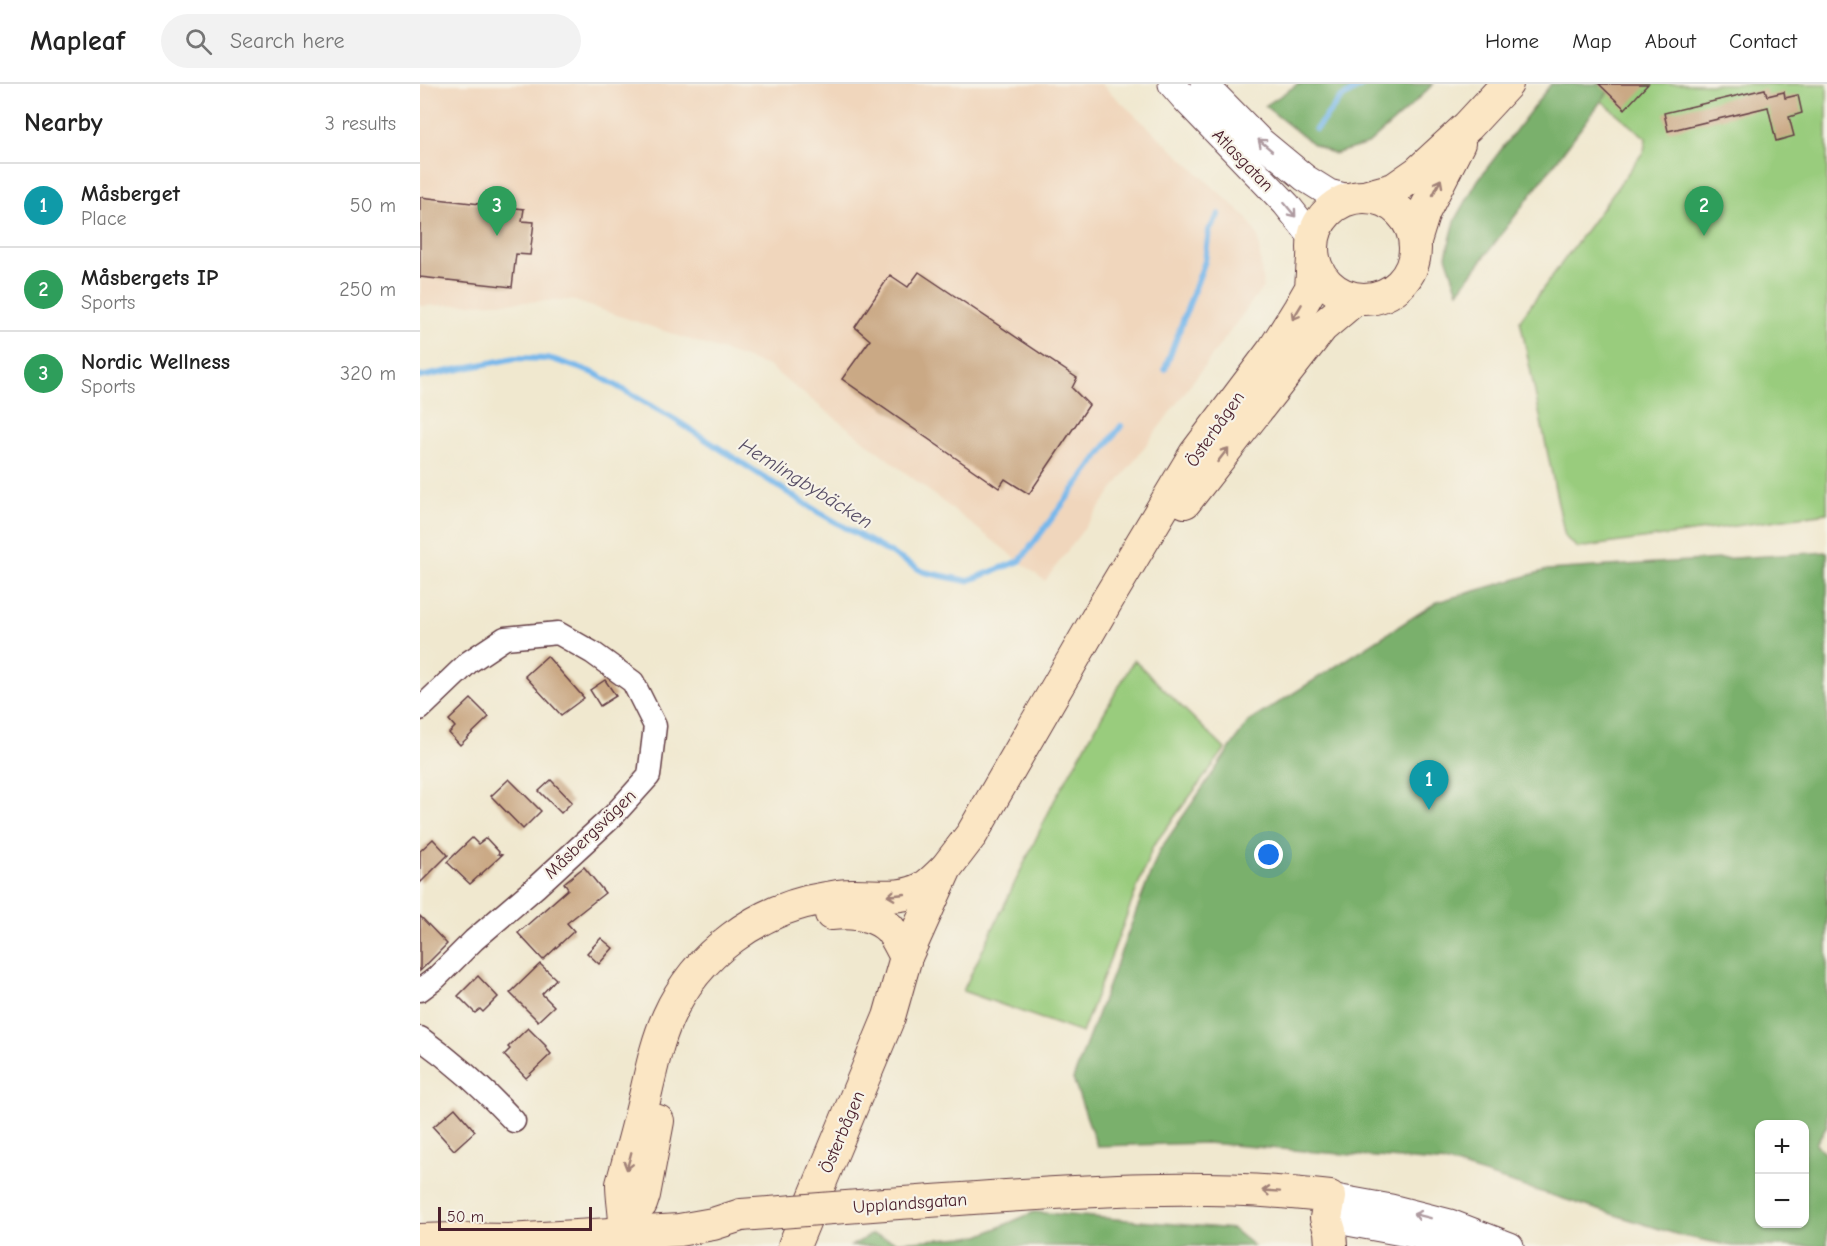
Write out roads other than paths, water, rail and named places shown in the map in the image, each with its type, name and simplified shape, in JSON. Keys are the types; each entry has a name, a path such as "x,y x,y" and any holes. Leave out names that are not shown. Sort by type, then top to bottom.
{"main road":[{"path":"1358,197 1386,201 1401,212 1411,225 1415,241 1415,257 1410,273 1400,285 1379,298 1354,299 1332,289 1319,275 1313,248 1319,221 1332,207 1358,197 1394,189 1468,126 1507,84"},
{"path":"1415,241 1424,212 1468,126"},
{"name":"Österbågen","path":"794,1246 889,1017 906,957 946,868 972,834 1195,454 1274,349 1299,309 1311,288 1313,248"},
{"name":"Österbågen","path":"1108,599 1322,327 1354,299"},
{"name":"Österbågen","path":"889,1017 920,964 961,874 972,834"},
{"path":"626,1225 622,1184 657,1046 669,1015 686,985 710,956 738,933 769,915 809,901 848,895 888,897 907,894 925,886 946,868"},
{"path":"626,1225 641,1204 646,1189 672,1051 683,1023 700,994 721,969 748,946 775,930 812,915 849,912 864,915 891,930 906,957"},
{"name":"Upplandsgatan","path":"420,1240 508,1240 712,1212 741,1215 1079,1192 1329,1221"},
{"path":"1310,1246 1317,1229 1329,1221"}],"street":[{"name":"Atlasgatan","path":"1172,84 1286,204 1313,248"},
{"name":"Atlasgatan","path":"1204,84 1259,140 1305,178 1329,193 1358,197"},
{"name":"Måsbergsvägen","path":"420,709 470,662 505,638 558,633 593,653 633,682 655,726 648,777 613,816 474,940 436,978 420,990"},
{"path":"420,1038 486,1090 514,1121"},
{"path":"1329,1221 1445,1240 1504,1244"}],"waterway":[{"name":"Hemlingbybäcken","path":"1316,129 1340,99 1364,84"},
{"name":"Hemlingbybäcken","path":"1165,369 1205,261 1209,230 1219,214"},
{"name":"Hemlingbybäcken","path":"420,377 515,358 552,359 594,373 674,419 818,512 924,572 967,581 1020,561 1121,426"}],"place":[{"name":"Nordic Wellness","path":"497,236"},
{"name":"Måsbergets IP","path":"1704,236"},
{"name":"Måsberget","path":"1429,810"}]}
